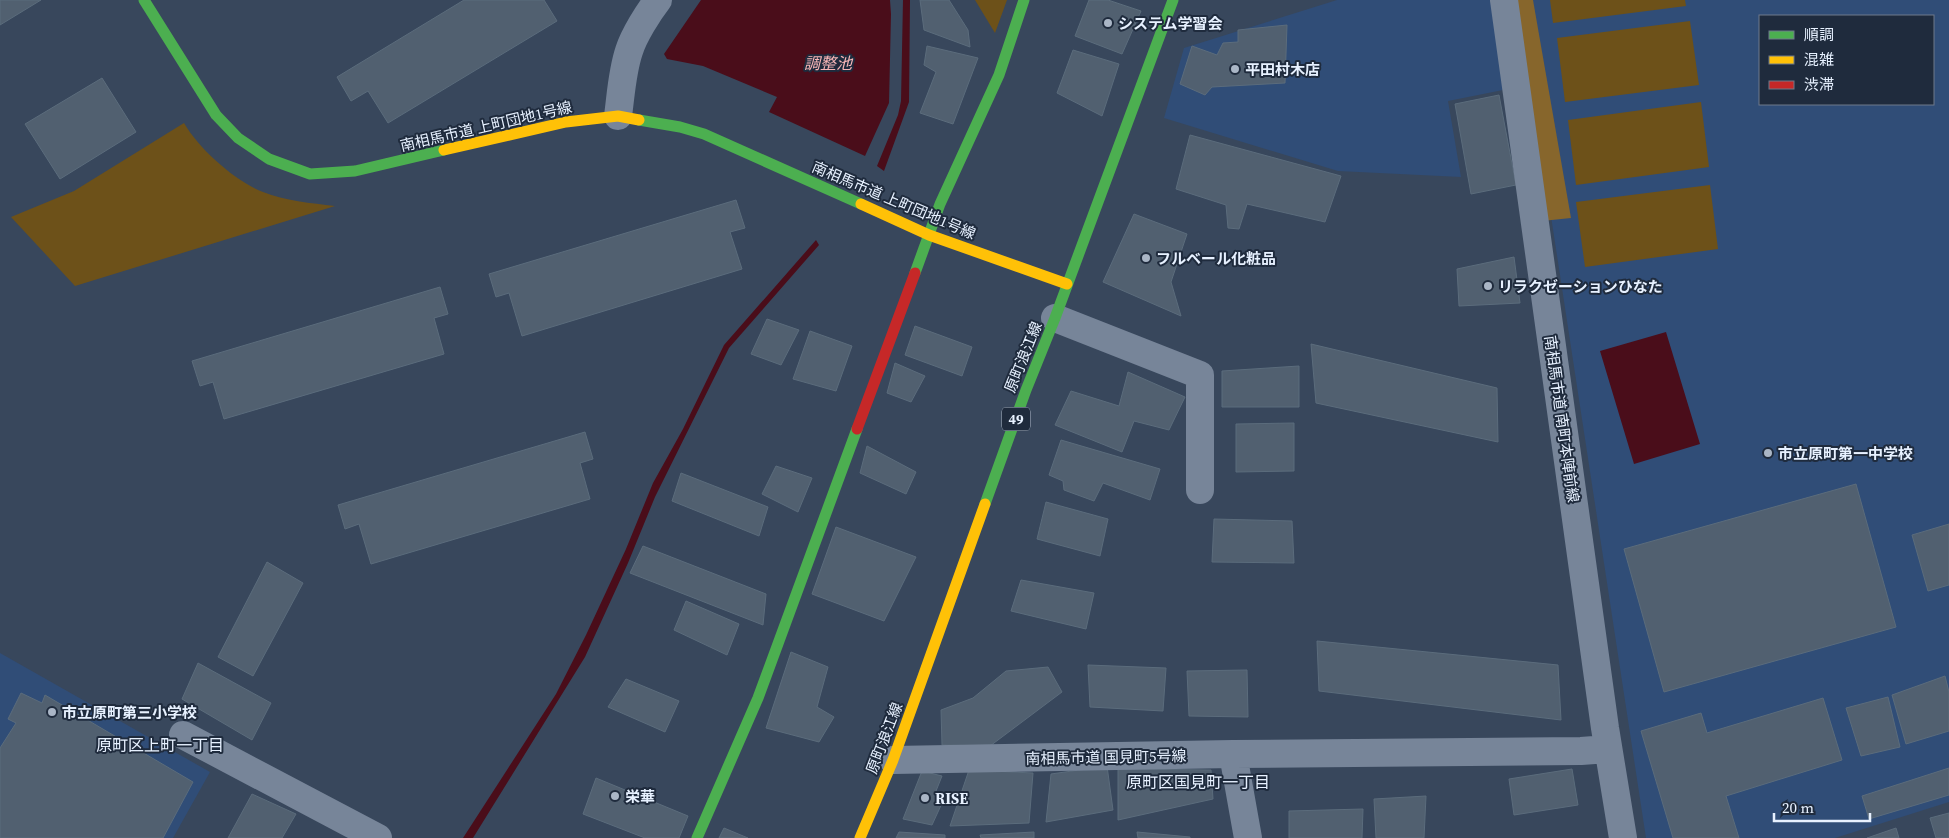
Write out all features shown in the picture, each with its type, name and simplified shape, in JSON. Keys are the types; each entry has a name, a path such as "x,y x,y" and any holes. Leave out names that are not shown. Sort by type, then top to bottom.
{"street":[{"name":"南相馬市道 上町団地1号線","path":"144,0 216,115 227,127 238,138 269,159 310,174 355,170 566,122 618,116 680,127 704,134 929,235 1067,284"},
{"path":"618,116 622,81 629,49 658,0"},
{"path":"697,838 758,698 940,204 998,75 1024,0"},
{"name":"原町浪江線","path":"860,838 893,760 1023,399 1173,0"},
{"name":"南相馬市道 南町本陣前線","path":"1504,0 1608,749 1623,838"},
{"path":"1055,318 1200,375 1200,490"},
{"path":"183,735 378,838"},
{"name":"南相馬市道 国見町5号線","path":"893,760 1233,754 1581,751 1608,749"},
{"path":"1233,754 1248,838"}],"shaded area":[{"path":"975,0 1007,0 995,33"},
{"path":"1337,0 1491,0 1503,90 1448,101 1461,177 1338,171 1164,118 1184,48"},
{"path":"1512,0 1533,0 1571,218 1542,221"},
{"name":"市立原町第一中学校","path":"1518,0 1949,0 1949,802 1835,838 1646,838"},
{"path":"1550,0 1685,0 1686,6 1553,23"},
{"path":"1690,21 1699,85 1565,102 1557,38"},
{"path":"1701,102 1709,167 1576,185 1568,120"},
{"path":"184,123 208,153 230,172 252,187 280,198 335,206 75,286 11,217 74,191"},
{"path":"1710,185 1718,249 1585,267 1576,202"},
{"name":"市立原町第三小学校","path":"0,653 210,772 173,838 0,838"}],"water":[{"name":"調整池","path":"701,0 890,0 889,103 865,156 769,112 777,97 703,66 667,59 664,54"},
{"path":"903,0 910,0 909,102 884,171 877,166 898,115 901,101"},
{"path":"816,240 819,245 729,348 655,497 628,563 585,657 473,838 463,838 556,694 626,549 653,483 683,429 724,345"},
{"path":"1666,332 1700,444 1634,464 1600,351"}],"building":[{"path":"0,0 41,0 0,25"},
{"path":"464,0 544,0 557,21 388,123 368,91 351,101 337,77"},
{"path":"920,0 949,0 968,30 970,47 924,30"},
{"name":"システム学習会","path":"1089,0 1108,0 1141,11 1122,54 1075,36"},
{"name":"平田村木店","path":"1287,25 1285,83 1212,87 1205,95 1180,84 1192,46 1217,55 1223,43 1238,42 1238,30"},
{"path":"927,46 978,58 953,124 920,113 936,72 924,65"},
{"path":"1073,50 1119,64 1102,116 1057,93"},
{"path":"102,78 136,132 60,179 25,124"},
{"path":"1499,95 1516,185 1471,194 1455,104"},
{"path":"1190,135 1341,176 1325,222 1247,204 1239,229 1228,228 1226,205 1176,189"},
{"path":"736,200 745,228 730,232 742,269 522,336 509,293 496,297 489,274"},
{"name":"フルベール化粧品","path":"1134,214 1187,234 1171,282 1181,316 1103,282"},
{"name":"リラクゼーションひなた","path":"1514,257 1520,303 1459,306 1457,269"},
{"path":"440,287 448,314 434,318 444,354 224,419 213,382 200,386 192,361"},
{"path":"767,319 799,330 781,365 751,354"},
{"path":"915,326 972,347 962,376 905,355"},
{"path":"810,331 852,346 836,391 793,379"},
{"path":"1311,344 1497,388 1498,442 1316,403"},
{"path":"895,363 925,376 911,402 887,393"},
{"path":"1299,366 1299,407 1222,407 1222,371"},
{"path":"1128,372 1185,397 1169,430 1134,421 1122,452 1055,425 1071,391 1119,406"},
{"path":"1294,423 1294,471 1236,472 1236,424"},
{"path":"585,432 593,459 580,463 590,499 371,564 359,524 345,529 338,505"},
{"path":"1061,440 1160,469 1150,500 1103,483 1094,501 1064,490 1063,481 1049,475"},
{"path":"867,446 916,472 906,494 860,473"},
{"path":"776,466 812,478 798,512 762,494"},
{"path":"681,473 768,507 759,536 672,501"},
{"path":"1856,484 1896,627 1664,692 1624,549"},
{"path":"1046,502 1108,519 1100,556 1037,539"},
{"path":"1214,519 1292,521 1294,563 1212,562"},
{"path":"1949,524 1949,585 1928,591 1912,535"},
{"path":"836,527 916,557 884,621 812,594"},
{"path":"643,546 766,594 763,625 630,573"},
{"path":"267,562 303,583 253,676 218,657"},
{"path":"1021,580 1094,593 1086,629 1011,611"},
{"path":"686,601 739,624 727,655 674,630"},
{"path":"1317,641 1558,665 1561,720 1319,691"},
{"path":"791,652 828,667 817,707 834,717 819,742 766,728"},
{"path":"198,663 271,703 252,740 182,699"},
{"path":"1088,665 1166,668 1163,711 1090,707"},
{"path":"1048,667 1062,692 990,746 942,745 941,710 973,698 1006,671"},
{"path":"1247,670 1248,717 1189,716 1187,671"},
{"path":"1945,676 1949,692 1949,731 1906,744 1892,695"},
{"path":"626,679 679,701 665,732 608,707"},
{"name":"市立原町第三小学校","path":"21,693 42,703 45,695 193,782 163,838 0,838 0,748 16,723 8,719"},
{"path":"1888,697 1900,747 1861,756 1846,708"},
{"path":"1823,698 1842,760 1726,796 1739,838 1673,838 1641,731 1701,713 1707,733"},
{"path":"1107,766 1113,810 1046,822 1051,774"},
{"path":"1949,768 1949,795 1869,819 1862,796"},
{"path":"1118,769 1211,770 1213,799 1118,820"},
{"path":"1572,769 1578,805 1514,815 1509,779"},
{"path":"969,770 1033,773 1029,823 950,826"},
{"name":"RISE","path":"922,771 942,776 934,796 943,801 932,825 903,819"},
{"name":"栄華","path":"596,778 688,816 679,838 645,838 583,814"},
{"path":"252,794 296,814 282,838 228,838"},
{"path":"1426,796 1424,838 1376,838 1374,799"},
{"path":"1363,809 1362,838 1289,838 1289,811"},
{"path":"1949,813 1949,838 1936,838 1930,818"},
{"path":"724,828 748,838 719,838"},
{"path":"1896,828 1899,838 1867,838"},
{"path":"899,832 945,835 945,838 896,838"},
{"path":"1034,832 1034,838 981,838 980,835"},
{"path":"1137,832 1190,837 1190,838 1138,838"}],"traffic: fast":[{"path":"144,0 216,115 238,138 269,159 310,174 355,171 444,150"},
{"path":"915,273 940,204 999,75 1024,0"},
{"path":"985,504 1173,0"},
{"path":"639,120 680,127 704,134 861,204"},
{"path":"697,838 758,698 857,429"}],"traffic: slow":[{"path":"444,150 566,122 618,116 639,120"},
{"path":"861,204 929,235 1067,284"},
{"path":"860,838 893,760 985,504"}],"traffic: jam":[{"path":"857,429 915,273"}],"place":[{"name":"システム学習会","path":"1108,23"},
{"name":"平田村木店","path":"1235,69"},
{"name":"フルベール化粧品","path":"1146,258"},
{"name":"リラクゼーションひなた","path":"1488,286"},
{"name":"市立原町第一中学校","path":"1768,453"},
{"name":"市立原町第三小学校","path":"52,712"},
{"name":"栄華","path":"615,796"},
{"name":"RISE","path":"925,798"}],"district":[{"name":"原町区上町一丁目","path":"160,745"},
{"name":"原町区国見町一丁目","path":"1198,782"}]}
